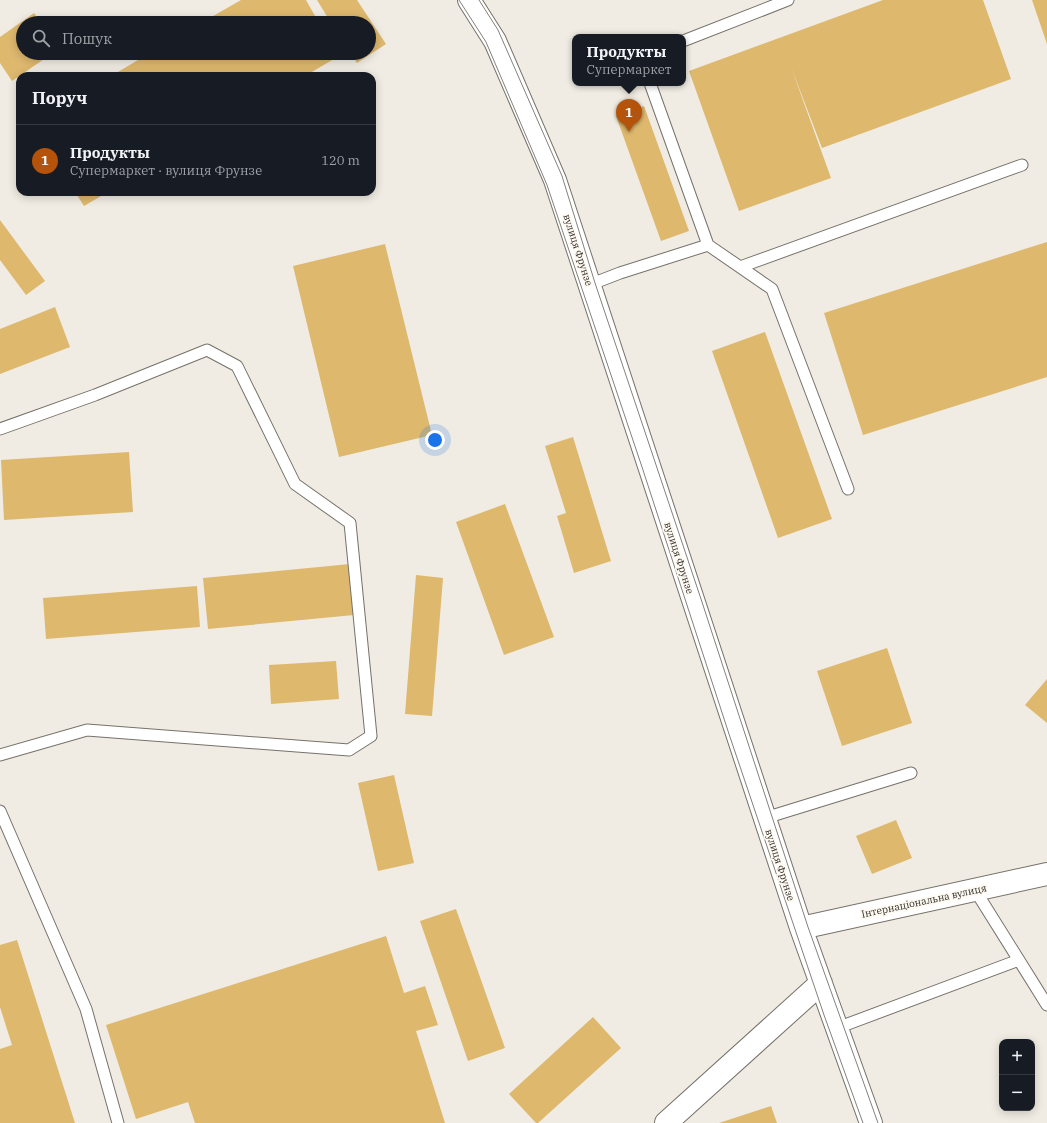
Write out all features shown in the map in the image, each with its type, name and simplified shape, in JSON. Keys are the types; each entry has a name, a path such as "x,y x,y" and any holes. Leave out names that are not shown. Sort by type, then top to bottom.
{"street":[{"name":"вулиця Фрунзе","path":"469,0 495,41 555,180 801,928 871,1123"},
{"name":"Інтернаціональна вулиця","path":"801,928 1047,874"},
{"path":"666,1123 821,983"}],"lane":[{"path":"686,40 788,0"},
{"path":"651,86 708,245 772,288 848,488"},
{"path":"740,267 1022,165"},
{"path":"589,285 620,273 708,245"},
{"path":"0,429 95,395 207,350 237,366 295,484 350,523 372,736 349,750 87,730 0,755"},
{"path":"765,818 912,773"},
{"path":"0,811 86,1009 118,1123"},
{"path":"975,890 1047,1005"},
{"path":"837,1028 1019,960"}],"building":[{"path":"241,0 306,0 315,16 213,16"},
{"path":"317,0 357,0 368,16 327,16"},
{"path":"883,0 983,0 1011,79 822,148 791,67 831,178 739,211 689,71"},
{"path":"1032,0 1047,0 1047,44"},
{"path":"16,26 16,60 43,60 25,72 16,72 16,78 12,81 0,63 0,37"},
{"path":"376,29 386,44 376,51"},
{"path":"138,60 332,60 312,72 118,72"},
{"path":"355,60 362,60 357,63"},
{"path":"644,106 689,231 661,241 616,116"},
{"path":"78,196 101,196 84,206"},
{"path":"0,220 45,281 26,295 0,260"},
{"path":"1047,242 1047,377 863,435 824,313"},
{"path":"385,244 432,435 339,457 293,266"},
{"path":"55,307 70,347 0,374 0,329"},
{"path":"765,332 832,519 778,538 712,351"},
{"path":"573,437 611,561 574,573 557,516 566,513 545,446"},
{"path":"129,452 133,512 4,520 1,460"},
{"path":"505,504 554,637 504,655 456,522"},
{"path":"350,564 354,615 208,629 203,578"},
{"path":"416,575 443,578 432,716 405,714"},
{"path":"197,586 200,627 46,639 43,598"},
{"path":"887,648 912,723 842,746 817,671"},
{"path":"336,661 339,699 271,704 269,665"},
{"path":"1047,679 1047,723 1025,705"},
{"path":"394,775 414,863 378,871 358,783"},
{"path":"896,820 912,858 872,874 856,836"},
{"path":"456,909 505,1048 468,1061 420,921"},
{"path":"386,936 404,993 425,986 438,1025 416,1031 445,1123 195,1123 188,1102 136,1119 106,1025"},
{"path":"17,940 75,1123 0,1123 0,1049 12,1045 0,1007 0,945"},
{"path":"593,1017 621,1048 538,1123 536,1123 509,1094"},
{"path":"771,1106 777,1123 719,1123"}],"tram line":[{"path":"459,0 486,42 547,185 642,467 729,734 824,1015 863,1123"},
{"path":"479,0 498,30 562,176 595,283 701,599 808,927 878,1123"}],"place":[{"name":"Продукты","path":"629,132"}]}
